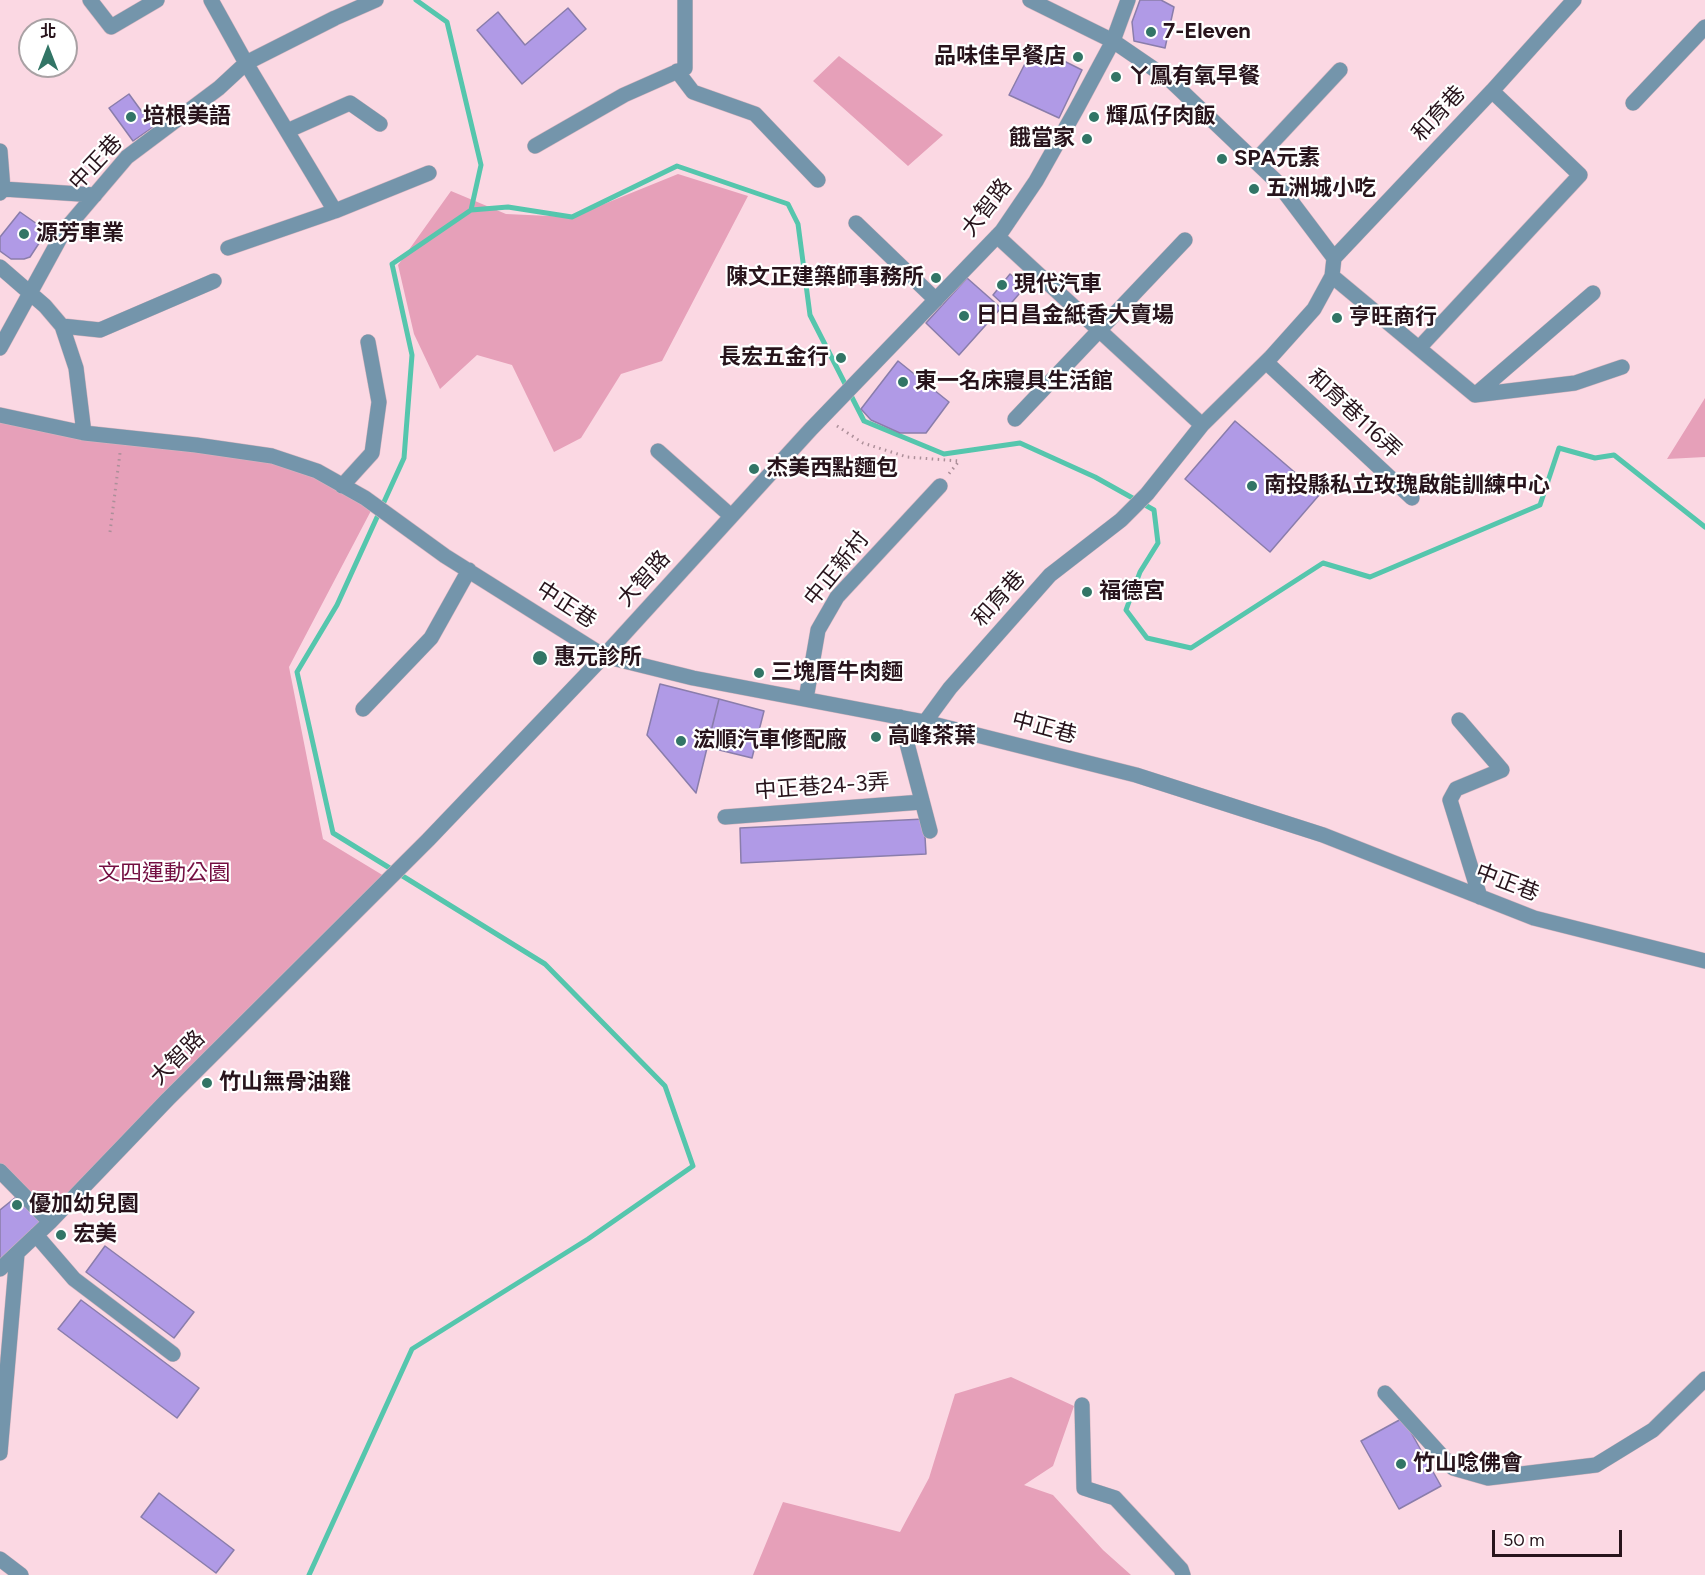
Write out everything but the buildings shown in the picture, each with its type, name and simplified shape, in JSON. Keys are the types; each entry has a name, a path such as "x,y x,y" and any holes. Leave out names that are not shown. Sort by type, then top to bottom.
{"street":[{"path":"90,0 111,27 157,0"},
{"path":"211,0 335,211"},
{"name":"中正巷","path":"1,345 64,231 127,157 219,88 246,63 376,0"},
{"path":"535,146 624,95 685,68 685,0"},
{"path":"997,236 1202,425 1266,362 1314,309 1332,276 1334,258 1276,181 1170,80 1113,41 1030,0"},
{"name":"大智路","path":"0,1269 50,1222 177,1090 389,879 604,656 823,416 997,236 1036,181 1113,41 1128,0"},
{"name":"和育巷","path":"1334,258 1492,91 1574,0"},
{"path":"1634,103 1705,27"},
{"path":"1255,160 1340,70"},
{"path":"677,71 693,92 756,114 818,180"},
{"path":"1419,348 1580,175 1492,91"},
{"path":"287,131 350,104 380,124"},
{"path":"0,151 2,191 95,195"},
{"path":"228,248 335,211 429,173"},
{"path":"856,223 936,300"},
{"path":"1015,419 1185,240"},
{"path":"0,267 30,291 62,326 76,368 84,433"},
{"path":"1332,276 1475,395 1575,382 1622,367"},
{"path":"62,326 100,330 214,281"},
{"path":"1475,395 1593,293"},
{"path":"0,415 84,433 272,456 317,471 342,486 372,453 379,402 368,342"},
{"name":"和育巷116弄","path":"1266,362 1412,498"},
{"name":"和育巷","path":"925,722 950,688 1050,575 1121,520 1147,494 1202,425"},
{"path":"658,451 731,516"},
{"name":"中正巷","path":"342,486 604,656 693,678 925,722 1158,782 1323,835 1534,918 1705,961"},
{"name":"中正新村","path":"806,699 818,630 837,597 940,486"},
{"path":"363,709 431,638 469,570"},
{"name":"中正巷24-3弄","path":"900,717 930,831"},
{"path":"1459,720 1502,770 1456,789 1450,800 1480,897"},
{"name":"中正巷24-3弄","path":"725,817 922,802"},
{"path":"0,1171 50,1222"},
{"path":"36,1235 74,1279 173,1354"},
{"path":"0,1454 17,1254"},
{"path":"1384,1393 1453,1468 1488,1478 1596,1465 1653,1430 1705,1379"},
{"path":"1082,1405 1084,1488 1115,1498 1181,1569 1183,1575"},
{"path":"0,1559 21,1575"}],"path":[{"path":"823,416 864,443 907,457 959,461 940,486"},
{"path":"110,532 122,437"}],"green space":[{"path":"839,56 943,135 908,166 813,81"},
{"path":"678,174 748,196 662,361 621,374 581,438 554,452 512,365 477,355 440,389 414,334 398,265 451,191 506,214 572,217"},
{"path":"1705,398 1705,457 1667,459"},
{"name":"文四運動公園","path":"0,419 272,456 374,505 289,667 323,839 389,879 50,1222 0,1171"},
{"path":"1011,1377 1074,1406 1053,1466 1024,1485 1053,1495 1103,1550 1131,1575 753,1575 783,1502 900,1532 929,1478 955,1394"}],"waterway":[{"path":"309,1575 412,1349 588,1239 693,1166 665,1086 545,964 333,833 297,672 337,605 404,458 412,355 392,264 471,210 481,165 447,22 416,0"},
{"path":"471,210 508,207 572,217 677,166 788,204 798,224 810,315 864,421 944,454 1020,443 1095,477 1154,510 1158,543 1140,572 1126,610 1147,638 1191,648 1323,563 1370,577 1540,505 1559,448 1595,458 1614,455 1705,527"}],"place":[{"name":"7-Eleven","path":"1151,32"},
{"name":"品味佳早餐店","path":"1078,57"},
{"name":"ㄚ鳳有氧早餐","path":"1116,77"},
{"name":"培根美語","path":"131,117"},
{"name":"輝瓜仔肉飯","path":"1094,117"},
{"name":"餓當家","path":"1087,139"},
{"name":"SPA元素","path":"1222,159"},
{"name":"五洲城小吃","path":"1254,189"},
{"name":"源芳車業","path":"24,234"},
{"name":"陳文正建築師事務所","path":"936,278"},
{"name":"現代汽車","path":"1002,285"},
{"name":"日日昌金紙香大賣場","path":"964,316"},
{"name":"亨旺商行","path":"1337,318"},
{"name":"長宏五金行","path":"841,358"},
{"name":"東一名床寢具生活館","path":"903,382"},
{"name":"杰美西點麵包","path":"754,469"},
{"name":"南投縣私立玫瑰啟能訓練中心","path":"1252,486"},
{"name":"福德宮","path":"1087,592"},
{"name":"惠元診所","path":"540,658"},
{"name":"三塊厝牛肉麵","path":"759,673"},
{"name":"高峰茶葉","path":"876,737"},
{"name":"浤順汽車修配廠","path":"681,741"},
{"name":"竹山無骨油雞","path":"207,1083"},
{"name":"優加幼兒園","path":"17,1205"},
{"name":"宏美","path":"61,1235"},
{"name":"竹山唸佛會","path":"1401,1464"}]}
